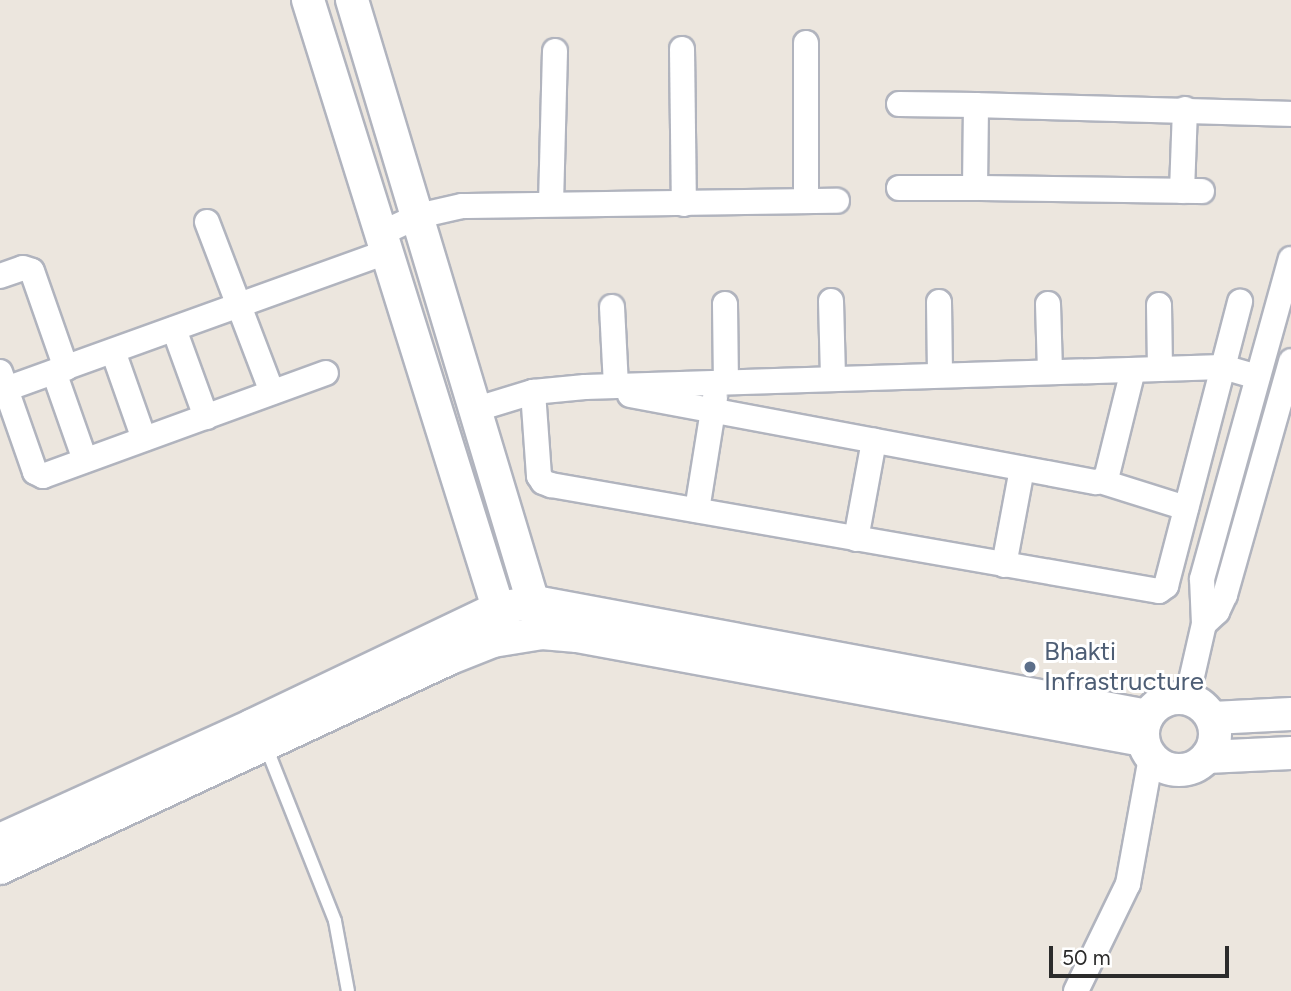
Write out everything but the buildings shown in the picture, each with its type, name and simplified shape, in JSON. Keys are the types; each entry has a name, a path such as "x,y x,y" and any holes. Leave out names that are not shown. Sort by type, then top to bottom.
{"street":[{"path":"308,0 508,638"},
{"path":"352,0 477,409 542,633"},
{"path":"806,43 806,201"},
{"path":"682,50 684,204"},
{"path":"551,204 555,51"},
{"path":"899,104 1185,109 1291,114"},
{"path":"975,188 976,105"},
{"path":"899,188 1192,191 1185,109"},
{"path":"326,373 43,476 35,472 3,380 60,370 239,306 385,242 418,216 462,206 837,201"},
{"path":"207,222 272,392"},
{"path":"1187,698 1204,624 1202,579 1291,259"},
{"path":"0,276 23,268 32,271 85,460"},
{"path":"533,393 540,476 543,482 1159,591 1166,586 1240,300"},
{"path":"831,301 833,378"},
{"path":"939,302 940,375"},
{"path":"697,510 721,382 725,304"},
{"path":"1048,304 1050,372"},
{"path":"1159,305 1160,369"},
{"path":"612,307 616,386"},
{"path":"174,329 206,417"},
{"path":"113,351 144,439"},
{"path":"477,409 533,393 585,387 1223,367 1260,372 1289,369 1225,594 1217,612 1204,624"},
{"path":"1103,482 1106,479 1133,370"},
{"path":"585,387 1103,482 1186,508"},
{"path":"856,539 874,441"},
{"path":"1004,565 1022,469"},
{"path":"0,840 251,726 498,608 534,602 1147,738"},
{"path":"0,869 450,658 508,638 542,633 577,636 1147,738"},
{"path":"1076,991 1128,884 1147,738 1164,701 1187,698 1206,709 1213,718 1216,738 1208,757"},
{"path":"1213,718 1291,713"},
{"path":"1147,738 1161,766 1186,770 1208,757 1291,752"}],"lane":[{"path":"265,744 335,920 348,991"}],"place":[{"name":"Bhakti Infrastructure","path":"1030,667"}]}
